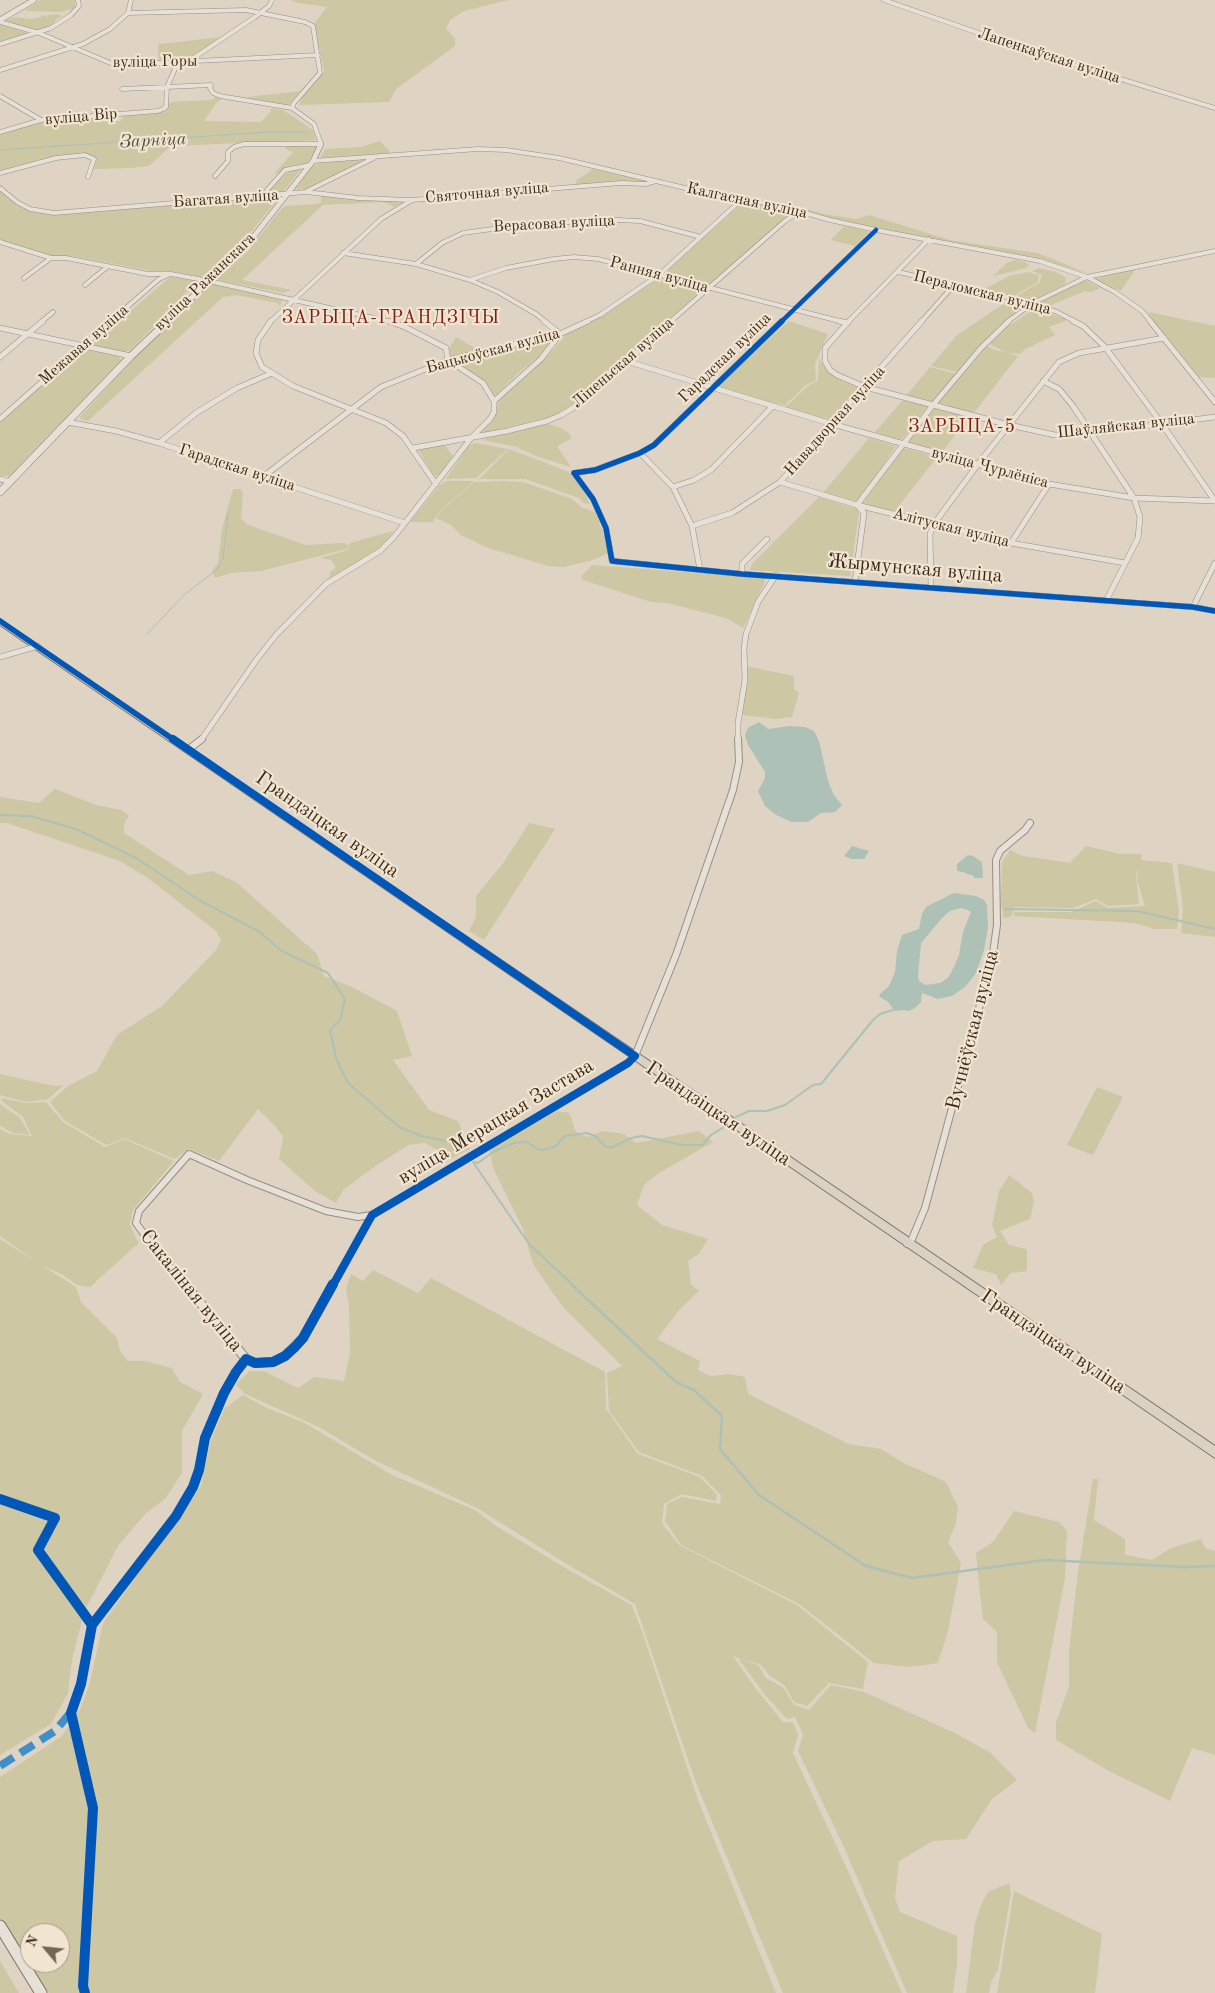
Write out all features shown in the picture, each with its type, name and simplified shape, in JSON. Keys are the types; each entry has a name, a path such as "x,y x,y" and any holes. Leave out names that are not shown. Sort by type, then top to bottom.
{"main road":[{"name":"Грандзіцкая вуліца","path":"0,621 189,749 907,1244 1215,1453"}],"street":[{"path":"0,21 34,0"},
{"path":"0,44 39,33 71,15 79,6 78,0"},
{"path":"0,70 72,48 110,29 128,13 131,0"},
{"path":"167,86 178,62 189,61 269,6 272,0"},
{"name":"Лапенкаўская вуліца","path":"884,0 1033,52 1215,108"},
{"path":"128,13 218,10 260,12 305,22 313,26 320,73 294,103 292,108"},
{"name":"вуліца Горы","path":"0,21 39,33 115,65 318,55"},
{"path":"122,89 211,85 210,88 213,93 220,96 292,108 314,124 321,144 244,144 234,147 228,152 228,161 215,176"},
{"name":"вуліца Вір","path":"0,132 41,120 158,111 166,107 167,86"},
{"path":"0,96 41,120"},
{"name":"вуліца Ражанскага","path":"0,492 131,356 247,245 312,164 321,144"},
{"name":"Калгасная вуліца","path":"312,164 380,156 478,149 506,150 559,158 741,200 774,204 830,220 876,230 1040,261 1087,277 1115,292 1142,311 1215,402"},
{"path":"0,173 56,158 84,155 94,159 88,177"},
{"path":"306,192 380,156"},
{"path":"269,196 267,190 285,170 312,164"},
{"name":"Святочная вуліца","path":"436,484 404,436 386,423 293,386 270,374 262,366 256,353 258,340 272,320 381,219 412,200 611,184 646,184 656,180"},
{"name":"Багатая вуліца","path":"0,188 30,209 54,213 306,192 358,198 412,200"},
{"name":"Бацькоўская вуліца","path":"264,476 381,387 448,360 560,334 600,315 660,274 741,200"},
{"name":"Ліпеньская вуліца","path":"413,448 547,421 562,415 573,408 785,221 800,211"},
{"name":"Верасовая вуліца","path":"416,264 442,243 463,233 529,224 609,220 632,221 701,237"},
{"name":"Гарадская вуліца","path":"612,561 606,528 593,499 574,473 595,470 640,453 660,439 876,230"},
{"name":"Шаўляйская вуліца","path":"929,239 825,348 824,361 830,370 865,388 1055,435 1091,433 1215,417"},
{"path":"0,242 51,258 66,258 148,274 171,274 209,281 386,320 405,326 446,348 448,360 483,383 494,401 494,412 472,437 405,523 380,551 326,584 290,620 257,659 211,728 200,742 189,749"},
{"path":"0,248 6,245"},
{"path":"855,581 864,513 857,505 932,405 1002,326 1033,303 1087,277 1215,251"},
{"path":"343,253 416,264 470,280 498,292 528,309 560,334 541,359 494,401"},
{"name":"Ранняя вуліца","path":"470,280 506,268 574,257 598,258 709,289 847,323"},
{"path":"24,278 51,258"},
{"path":"85,284 107,267"},
{"name":"Пераломская вуліца","path":"898,272 1033,303 1057,312 1083,326 1105,347 1162,424 1215,501"},
{"name":"Межавая вуліца","path":"0,419 159,279 171,274"},
{"name":"Навадворная вуліца","path":"692,526 732,513 780,482 954,285"},
{"path":"0,357 53,312"},
{"path":"0,328 131,356"},
{"path":"931,587 930,534 934,524 978,464 1059,362 1079,353 1105,347 1164,338"},
{"name":"вуліца Чурлёніса","path":"626,361 772,407 1049,484 1134,498 1215,501"},
{"path":"159,443 196,413 237,388 270,374"},
{"path":"1043,381 1059,389 1091,433 1134,498 1140,517 1138,538 1106,601"},
{"path":"673,487 694,480 711,470 772,407"},
{"name":"Гарадская вуліца","path":"67,422 116,431 159,443 405,523"},
{"path":"640,453 673,487 692,526 700,570"},
{"path":"0,479 10,482"},
{"name":"Алітуская вуліца","path":"780,482 857,505 1011,543 1125,563"},
{"path":"1011,543 1049,484"},
{"path":"742,574 742,564 767,539"},
{"name":"Жырмунская вуліца","path":"612,561 742,574 776,574 1193,607 1215,611"},
{"path":"1193,607 1215,563"},
{"path":"635,1056 676,955 733,790 739,762 738,722 745,680 744,648 746,634 758,602 776,574"},
{"path":"0,657 38,646"},
{"name":"Вучнёўская вуліца","path":"907,1244 912,1239 925,1208 992,960 997,925 996,860 1000,851 1025,830 1030,823"},
{"name":"вуліца Мерацкая Застава","path":"372,1215 628,1063 635,1056"},
{"name":"Сакаліная вуліца","path":"189,1154 247,1180 326,1210 358,1217 372,1215 303,1338 285,1356 273,1362 255,1363 246,1359 187,1286 156,1252 136,1223 139,1211 189,1154"},
{"path":"0,1926 41,1993"}],"shaded area":[{"path":"40,0 75,0 75,6 73,9 59,12 24,11"},
{"path":"291,0 509,0 464,11 450,20 446,29 455,38 455,46 396,89 389,102 299,105 302,97 324,71 314,24 327,7 298,3"},
{"path":"57,14 63,16 57,18 52,26 37,32 2,22 15,17 32,19 47,15 47,19 48,15"},
{"path":"0,24 31,34 0,43"},
{"path":"221,37 186,61 159,61 158,45 160,44"},
{"path":"300,91 288,106 247,99 247,97"},
{"path":"216,97 222,99 217,102 204,121 261,122 271,111 271,108 283,110 313,130 316,140 171,146 149,166 130,168 94,169 97,158 88,154 75,154 28,163 0,171 0,133 42,121 111,116 115,121 120,121 124,116 164,112 171,102 210,100"},
{"path":"380,141 391,153 320,158 325,149 361,147"},
{"path":"289,144 317,147 307,164 290,166 280,173 274,174 293,152 285,149"},
{"path":"372,158 307,189 298,190 296,188 313,166 319,163"},
{"path":"302,168 283,192 274,194 269,191 291,169"},
{"path":"593,169 649,182 575,185 577,180"},
{"path":"0,191 22,208 32,212 53,214 273,197 277,200 237,249 207,276 202,277 170,271 151,271 72,256 52,256 8,244 0,239"},
{"path":"321,196 404,200 404,202 394,207 383,202 323,205 242,280 292,290 283,293 218,280 217,278 247,252 281,209 285,206 317,204 321,202"},
{"path":"742,203 775,206 794,211 709,285 668,274 668,270"},
{"path":"792,205 824,214 856,219 869,215 950,240 1037,253 1090,274 1033,257 837,220"},
{"path":"844,226 869,232 855,246 831,240"},
{"path":"1015,260 1029,265 1027,268 993,276 1007,263"},
{"path":"1039,268 1056,272 1066,278 1065,284 1031,301 1015,297 1040,282 1042,275 1032,271"},
{"path":"1135,270 1121,291 1095,279 1114,273"},
{"path":"1028,272 1039,275 1038,282 1012,297 983,290 1009,276"},
{"path":"662,276 701,288 702,290 566,409 550,417 485,433 481,431 496,412 499,400 552,351 567,333 604,315"},
{"path":"170,277 193,280 198,282 198,285 184,294 183,298 130,350 124,352 91,345"},
{"path":"1085,280 1100,288 1091,292 1085,291 1049,306 1037,303"},
{"path":"213,284 276,297 282,300 280,306 277,303 236,295 223,297 88,421 81,419 80,417 144,347 184,307 209,285"},
{"path":"1009,300 1028,304 998,327 957,372 931,366 957,335"},
{"path":"1036,308 1066,321 1049,327 1055,335 1025,349 1020,354 1008,353 1018,356 974,413 937,404 987,346 994,350 1005,352 990,344 1007,327"},
{"path":"1149,312 1215,326 1215,378 1199,377 1149,315"},
{"path":"789,321 828,334 815,364 816,380 805,386 785,405 764,401 717,386"},
{"path":"555,336 540,356 494,395 452,361"},
{"path":"456,337 473,347 485,349 449,358 449,349"},
{"path":"85,349 118,356 122,360 9,476 0,476 0,423 81,350"},
{"path":"819,358 828,372 842,381 860,388 831,420 784,408 808,386 818,380"},
{"path":"930,367 957,374 932,402 906,396"},
{"path":"903,400 928,406 901,440 875,432"},
{"path":"934,408 969,417 943,451 907,442"},
{"path":"549,424 561,428 570,434 571,439 557,446 571,467 536,456 517,447 484,440 489,436"},
{"path":"869,438 896,446 856,503 822,494"},
{"path":"475,443 508,449 476,478 446,479 468,446"},
{"path":"444,444 453,456 438,477 433,474 418,449"},
{"path":"903,448 937,457 894,512 863,503"},
{"path":"509,449 569,472 582,489 590,504 584,503 579,498 525,479 479,479"},
{"path":"446,481 474,481 438,513 433,522 410,522 440,485"},
{"path":"474,482 523,482 572,499 581,507 595,512 602,529 608,553 593,560 564,567 548,566 486,547 461,535 451,525 436,518 439,513"},
{"path":"233,489 240,489 243,493 241,518 246,524 305,545 343,543 349,545 347,549 261,571 231,573 215,578 212,571 218,563 222,529"},
{"path":"819,497 857,509 859,513 850,576 750,570 752,564"},
{"path":"393,531 388,539 375,551 329,579 330,572 336,567 331,560 320,558 348,550 350,543"},
{"path":"592,565 765,578 765,581 743,628 726,618 667,603 651,602 583,580 581,577"},
{"path":"747,668 794,676 794,689 799,693 792,717 776,719 743,715"},
{"path":"759,722 768,729 789,726 805,727 814,731 819,741 828,781 834,795 842,805 835,812 821,813 808,822 792,822 776,815 765,806 758,791 765,778 765,772 748,745 745,735 748,728"},
{"path":"55,789 96,805 121,810 129,816 124,824 124,833 189,875 212,871 236,882 317,954 324,976 352,987 397,1011 412,1056 393,1060 429,1110 458,1121 470,1149 452,1158 425,1143 408,1145 343,1190 336,1203 315,1191 279,1159 283,1137 258,1109 219,1161 189,1149 174,1159 125,1138 106,1145 65,1121 50,1102 68,1086 97,1071 117,1035 162,1006 216,950 221,940 216,931 148,878 120,861 7,823 0,823 0,797 39,803"},
{"path":"529,823 555,829 484,940 469,931 476,917 476,896 504,862"},
{"path":"852,846 869,851 864,859 852,859 844,856"},
{"path":"1086,846 1120,854 1142,854 1141,860 1172,863 1179,912 1177,929 1155,929 1134,923 1014,916 1014,912 1071,912 1096,901 1108,908 1145,906 1137,880 1139,866 1136,877 1139,904 1108,906 1096,899 1073,908 1015,907 1011,917 1004,918 1001,904 1002,862 1010,850 1023,856 1070,863"},
{"path":"968,855 982,862 983,878 974,878 973,875 957,871 957,864"},
{"path":"1177,863 1215,872 1215,937 1181,933 1183,908"},
{"path":"954,893 976,896 984,900 987,905 988,927 984,950 976,973 965,987 952,996 938,999 922,993 921,1002 916,1007 909,1011 895,1011 879,995 889,986 895,972 897,951 902,935 919,929 922,914 926,907","holes":["961,908 971,912 963,932 959,955 948,978 940,983 925,985 919,981 918,976 921,943 950,911"]},
{"path":"0,1074 54,1086 64,1085 48,1099 26,1102 0,1095"},
{"path":"1097,1087 1123,1097 1093,1155 1067,1145"},
{"path":"1,1098 25,1103 46,1102 63,1122 105,1147 124,1139 174,1161 133,1210 130,1225 139,1244 90,1287 77,1285 63,1275 41,1265 0,1236 0,1129 9,1134 32,1136 23,1117 3,1102"},
{"path":"0,1104 20,1118 30,1135 13,1133 0,1126"},
{"path":"557,1111 570,1113 575,1131 587,1137 603,1131 624,1134 636,1143 699,1131 713,1142 659,1173 644,1185 637,1205 662,1225 708,1239 699,1254 688,1261 691,1285 699,1291 680,1309 657,1339 700,1361 698,1370 711,1376 729,1374 745,1377 748,1394 849,1444 881,1449 904,1463 946,1482 958,1507 956,1523 948,1542 961,1563 948,1631 938,1663 908,1667 874,1663 799,1604 681,1545 665,1521 667,1504 682,1497 720,1504 721,1495 702,1476 639,1452 609,1411 607,1373 622,1366 562,1306 533,1264 523,1229 493,1168 490,1149"},
{"path":"1009,1175 1032,1193 1034,1202 1030,1219 1000,1231 1009,1245 1027,1249 1027,1271 1011,1273 1001,1285 996,1274 973,1268 983,1245 997,1237 992,1225 999,1191"},
{"path":"0,1239 76,1287 81,1302 117,1338 120,1351 128,1361 145,1361 172,1368 180,1382 203,1394 182,1431 182,1473 165,1499 145,1514 118,1546 84,1612 72,1660 68,1693 51,1724 0,1755"},
{"path":"373,1270 418,1293 431,1278 605,1372 606,1409 638,1454 700,1477 717,1495 716,1501 682,1494 664,1504 662,1523 679,1545 797,1605 868,1662 863,1689 829,1683 807,1706 794,1702 785,1686 769,1675 761,1665 733,1656 756,1689 783,1722 793,1722 798,1735 793,1753 902,1993 783,1993 696,1783 635,1604 477,1508 374,1460 321,1428 245,1394 236,1384 250,1371 264,1371 298,1388 314,1377 344,1381 350,1353 349,1306 346,1289 351,1274 363,1281"},
{"path":"243,1395 267,1408 303,1422 392,1475 475,1510 496,1526 572,1572 632,1605 698,1800 776,1993 49,1993 36,1973 70,1973 70,1923 20,1923 20,1949 0,1919 0,1777 62,1736 81,1707 90,1682 103,1623 201,1486 211,1440 225,1408"},
{"path":"1093,1479 1098,1479 1094,1520 1125,1539 1125,1555 1152,1560 1171,1548 1201,1539 1205,1548 1215,1551 1215,1755 1192,1748 1170,1801 1109,1771 1056,1740 1056,1722 1069,1687 1069,1650 1078,1572"},
{"path":"1014,1511 1059,1522 1067,1531 1065,1578 1035,1733 1028,1728 997,1662 997,1632 983,1619 976,1553 993,1542"},
{"path":"738,1658 758,1665 766,1678 784,1688 794,1705 809,1710 831,1685 864,1692 957,1734 991,1753 1017,1780 992,1799 966,1839 933,1841 899,1861 895,1898 900,1912 957,1936 957,1966 953,1993 907,1993 843,1845 798,1751 803,1735 795,1717 787,1719 765,1695"},
{"path":"1009,1883 1011,1893 998,1970 991,1982 989,1993 966,1993 975,1923 982,1903 988,1892"},
{"path":"1014,1891 1102,1934 1095,1993 997,1993"},
{"path":"0,1961 19,1993 0,1993"}],"waterway":[{"name":"Зарніца","path":"0,150 268,132 307,132"},
{"path":"147,634 185,594 218,569 223,558 228,513"},
{"path":"0,815 30,816 76,829 136,858 199,900 260,932 280,950 328,973 345,999 340,1020 330,1030 336,1058 348,1083 399,1127 422,1136 456,1143 463,1149"},
{"path":"1005,909 1137,911 1215,929"},
{"path":"736,1117 749,1111 767,1111 785,1105 813,1085 821,1084 873,1020 880,1014 893,1010"},
{"path":"573,1285 529,1244 473,1162 478,1163 493,1152 514,1143 527,1142 539,1150 548,1149 556,1146 565,1136 587,1133 595,1136 606,1147 613,1147 631,1138 642,1136 682,1145 702,1145 711,1135 724,1127"},
{"path":"571,1284 676,1382 694,1390 722,1416 720,1449 759,1495 866,1566 912,1578 1045,1560 1184,1567 1215,1566"}],"marked path":[{"path":"0,1766 55,1731 71,1712"}],"cycle path":[{"path":"876,230 654,445 640,453 595,470 574,473 593,499 606,528 612,561 742,574 1193,607 1215,611"},
{"path":"0,621 635,1056 628,1063 372,1215 303,1338 285,1356 273,1362 255,1363 246,1359 236,1372 224,1393 205,1438 199,1470 193,1487 176,1516 92,1625 81,1684 71,1713 93,1808 83,1986 85,1993"},
{"path":"0,1499 55,1518 38,1550 92,1625"}],"district":[{"name":"ЗАРЫЦА-ГРАНДЗІЧЫ","path":"391,318"},
{"name":"ЗАРЫЦА-5","path":"962,427"}]}
